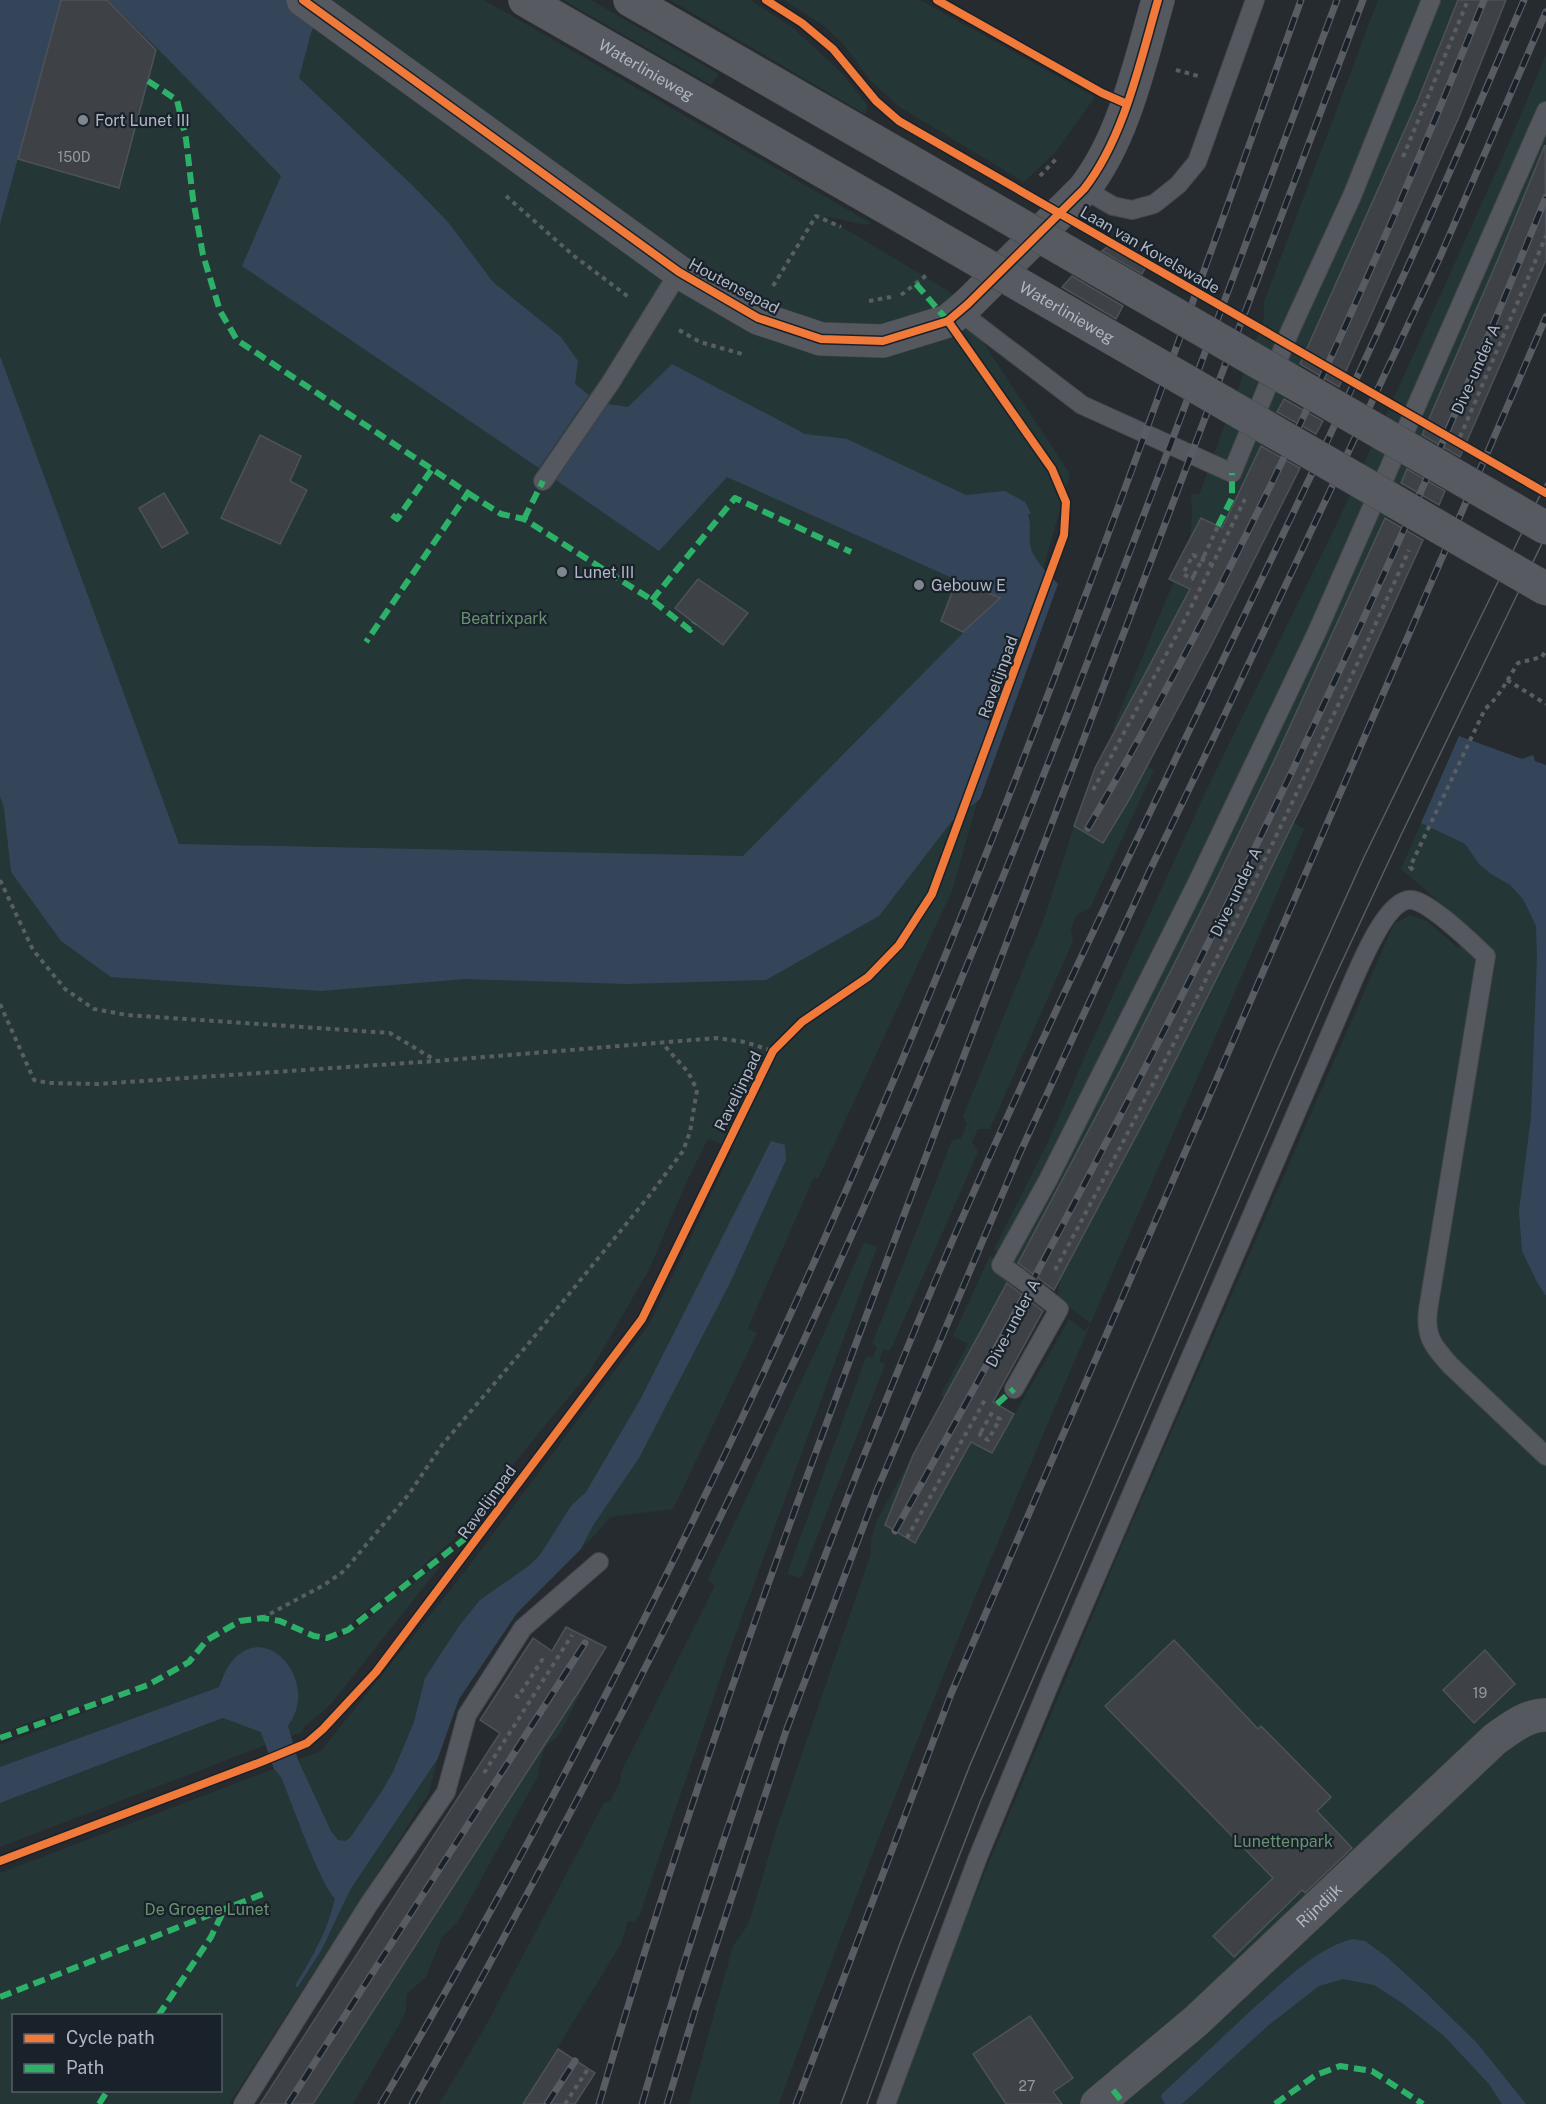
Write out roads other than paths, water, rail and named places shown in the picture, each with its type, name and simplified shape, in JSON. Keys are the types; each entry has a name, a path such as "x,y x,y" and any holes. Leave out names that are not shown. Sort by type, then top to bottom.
{"main road":[{"name":"Waterlinieweg","path":"525,0 1546,589"},
{"path":"630,0 1546,528"}],"street":[{"name":"Houtensepad","path":"303,0 679,272 758,318 821,339 883,341 948,321 960,312 1095,176 1119,125 1158,0"},
{"name":"Rijndijk","path":"1096,2104 1196,2021 1495,1739 1520,1721 1546,1715"}],"lane":[{"path":"1084,189 1113,206 1132,210 1154,204 1178,185 1197,162 1255,0"},
{"path":"960,312 1082,405 1232,474 1290,331 1352,196 1431,0"},
{"path":"1014,1389 1059,1309 1001,1264 1048,1180 1197,883 1317,632 1546,111"},
{"path":"543,481 611,382 679,272"},
{"path":"886,2104 978,1857 1126,1502 1344,1002 1374,937 1388,914 1398,903 1413,900 1433,911 1486,956 1428,1310 1429,1336 1437,1351 1450,1365 1546,1456"},
{"path":"243,2104 369,1904 446,1792 467,1715 523,1628 599,1562"}],"water":[{"path":"0,0 61,0 0,224"},
{"path":"108,0 325,0 311,33 299,78 412,185 448,222 493,282 561,337 578,361 575,384 589,395 539,468 242,266 281,176"},
{"path":"0,356 179,844 743,856 999,599 727,477 659,551 556,480 608,404 628,407 672,364 805,434 847,439 966,495 1005,491 1025,502 1031,513 1028,515 1033,554 1058,584 980,799 952,821 879,916 766,980 626,984 466,979 321,991 111,977 61,941 11,872 4,808 0,796"},
{"path":"1459,736 1522,759 1533,755 1535,761 1546,765 1546,1296 1522,1251 1519,1211 1531,1117 1536,926 1523,899 1510,885 1479,864 1465,844 1421,823"},
{"path":"771,1141 785,1145 786,1160 730,1283 639,1458 594,1524 580,1550 517,1613 459,1699 438,1758 350,1890 321,1951 298,1987 296,1984 324,1932 335,1898 322,1878 281,1777 274,1769 261,1732 223,1718 0,1803 0,1767 219,1687 232,1662 247,1650 263,1648 278,1655 290,1668 297,1686 297,1706 288,1726 298,1760 331,1831 338,1840 345,1841 350,1838 393,1772 414,1722 425,1678 459,1626 480,1600 530,1565 540,1555 571,1506 586,1492 640,1400"},
{"path":"1353,1939 1365,1941 1387,1957 1423,1990 1477,2043 1526,2104 1502,2104 1489,2084 1443,2035 1402,2003 1374,1985 1343,1979 1319,1986 1270,2024 1182,2104 1165,2104 1161,2097 1162,2094 1278,1987 1314,1957 1340,1943"}],"tram line":[{"path":"841,2104 899,1946 970,1765 1275,1055 1364,857 1546,483"},
{"path":"867,2104 911,1981 980,1802 1332,983 1546,535"}],"railway":[{"path":"381,2104 516,1865 643,1622 704,1498 820,1250 933,986 1044,706 1149,424 1301,0"},
{"path":"412,2104 576,1803 680,1600 779,1394 897,1131 964,972 1092,650 1337,0"},
{"path":"599,2104 681,1838 771,1575 916,1183 1363,0"},
{"path":"1088,828 1199,627 1301,421 1396,212 1484,0"},
{"path":"642,2104 706,1892 778,1684 855,1477 939,1272 1066,990 1371,346 1445,184 1524,0"},
{"path":"667,2104 695,2010 786,1731 877,1490 1019,1155 1149,872 1440,257 1546,12"},
{"path":"895,1531 1105,1146 1267,823 1392,557 1471,377 1546,197"},
{"path":"796,2104 951,1694 1546,317"},
{"path":"288,2104 585,1643"},
{"path":"547,2104 575,2061"}],"place":[{"name":"Fort Lunet III","path":"83,120"},
{"name":"Lunet III","path":"562,572"},
{"name":"Gebouw E","path":"919,585"}],"park label":[{"name":"Beatrixpark","path":"504,618"},
{"name":"Lunettenpark","path":"1283,1841"},
{"name":"De Groene Lunet","path":"207,1909"}]}
